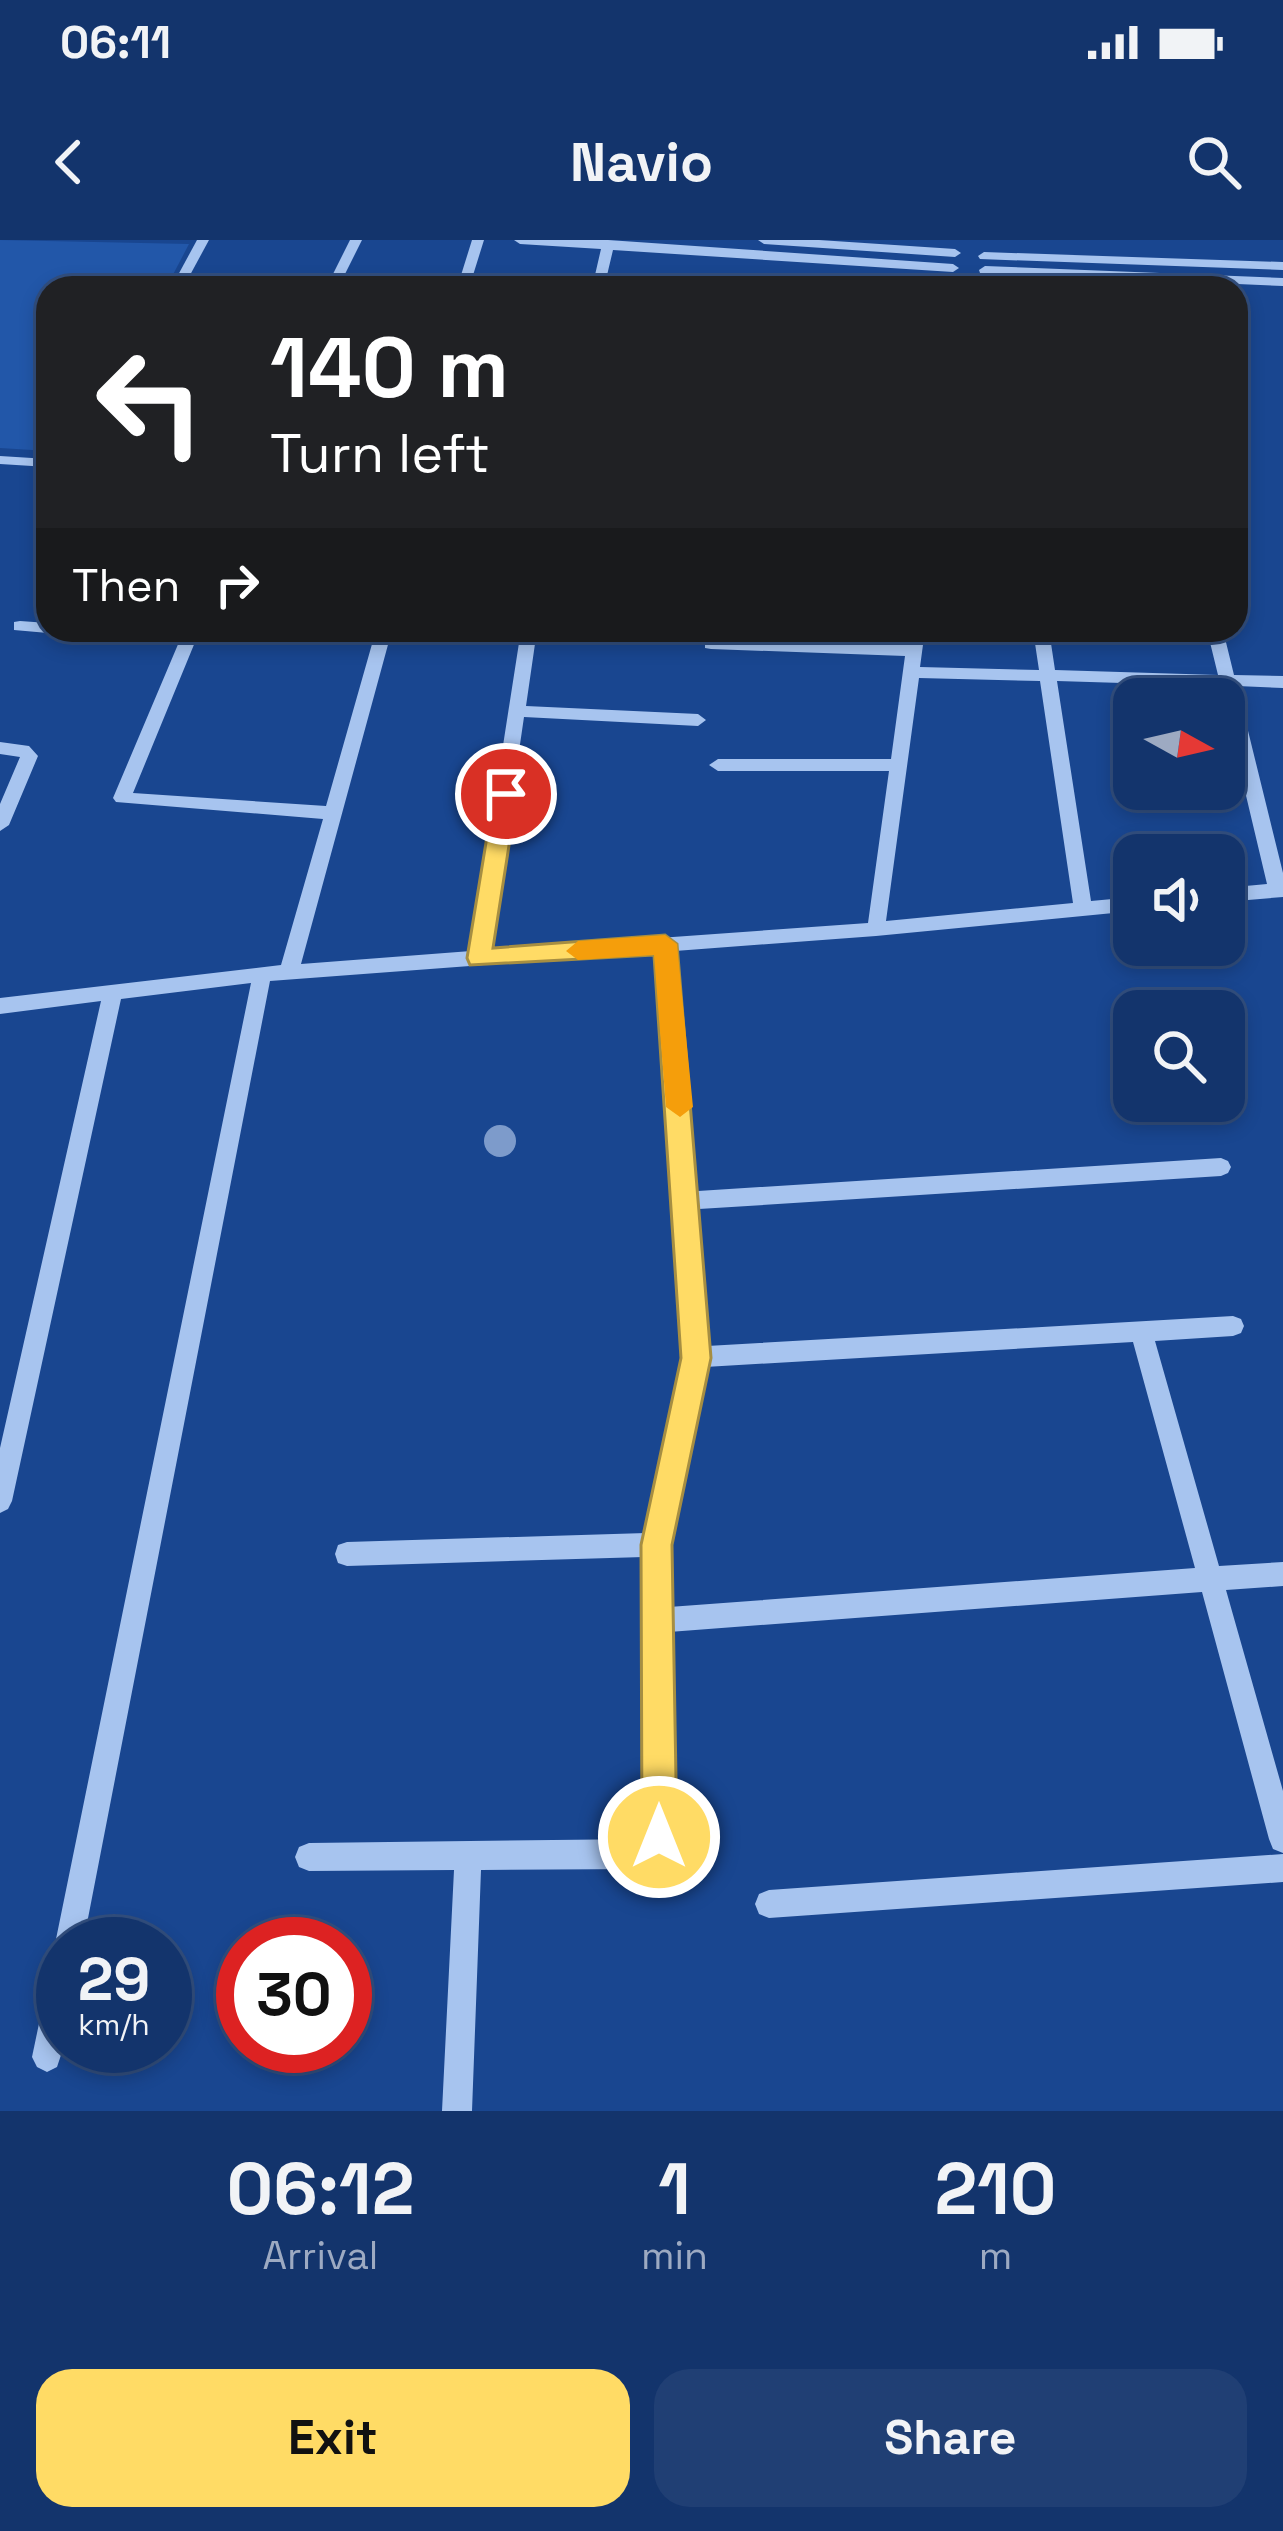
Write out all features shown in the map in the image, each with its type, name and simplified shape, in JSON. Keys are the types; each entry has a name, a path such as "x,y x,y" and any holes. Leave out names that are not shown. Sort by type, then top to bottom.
{"street":[{"path":"184,276 203,240"},
{"path":"338,276 356,240"},
{"path":"467,276 478,240"},
{"path":"520,240 984,263 1283,266"},
{"path":"764,240 843,243 1078,276"},
{"path":"601,276 608,244"},
{"path":"1248,282 1283,282"},
{"path":"0,460 36,462"},
{"path":"20,626 36,627"},
{"path":"187,642 122,798 333,813"},
{"path":"289,972 381,642"},
{"path":"479,958 528,642"},
{"path":"876,928 915,642"},
{"path":"1042,642 1083,909"},
{"path":"1218,642 1227,678"},
{"path":"711,644 914,651"},
{"path":"911,672 1175,678"},
{"path":"1245,681 1283,682"},
{"path":"519,711 698,721"},
{"path":"0,748 23,750 29,756 0,825"},
{"path":"1245,750 1281,890 1245,893"},
{"path":"718,764 898,765"},
{"path":"0,1006 262,974 1113,906"},
{"path":"309,1857 641,1855 657,1847 656,1545 696,1358 688,1201 665,944"},
{"path":"74,1917 262,974"},
{"path":"0,1501 112,993"},
{"path":"688,1201 1221,1167"},
{"path":"696,1358 1233,1326"},
{"path":"1141,1331 1283,1839"},
{"path":"346,1554 656,1545"},
{"path":"659,1620 1283,1574"},
{"path":"457,2111 468,1856"},
{"path":"769,1904 1283,1868"}],"shaded area":[{"path":"0,240 189,244 172,276 36,276 36,450 0,448"}],"slow traffic":[{"path":"578,951 665,944 680,1107"}],"route":[{"path":"506,794 479,958 665,944 688,1201 696,1358 656,1545 659,1837"}]}
